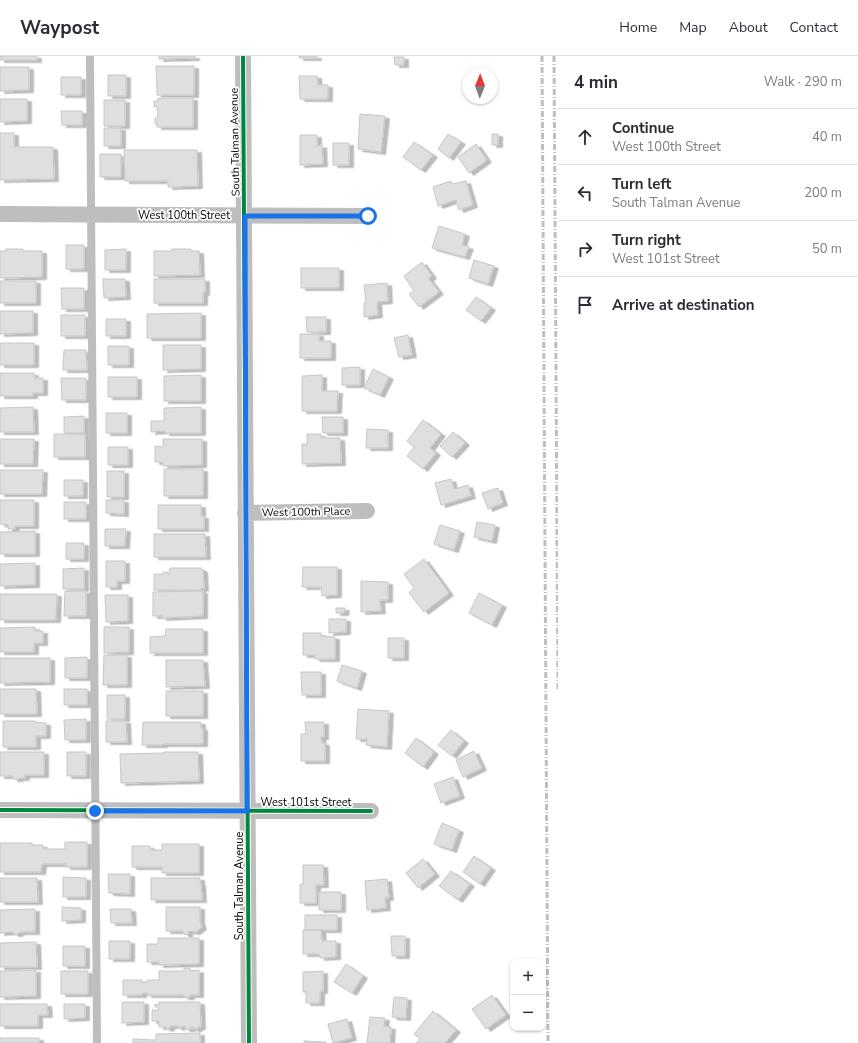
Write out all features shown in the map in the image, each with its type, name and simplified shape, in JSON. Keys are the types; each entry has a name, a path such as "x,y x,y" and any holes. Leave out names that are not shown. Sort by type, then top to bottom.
{"street":[{"name":"South Talman Avenue","path":"243,56 249,1043"},
{"name":"West 100th Street","path":"0,214 368,216"},
{"name":"West 100th Place","path":"245,513 367,511"},
{"name":"West 101st Street","path":"0,810 371,812"}],"lane":[{"path":"90,56 97,1043"}],"building":[{"path":"0,56 37,56 37,60 0,60"},
{"path":"159,56 195,56 195,58 159,59"},
{"path":"299,56 317,56 317,58 299,58"},
{"path":"394,57 404,57 404,65 395,65"},
{"path":"156,66 194,66 194,95 157,95"},
{"path":"0,67 29,67 29,90 0,91"},
{"path":"108,75 126,75 126,96 108,96"},
{"path":"299,76 317,76 318,85 328,85 328,99 300,99"},
{"path":"61,77 81,77 81,95 61,95"},
{"path":"158,98 193,98 193,127 157,127 157,124 155,124 155,118 158,118 157,106 154,107 154,101 158,101"},
{"path":"0,99 27,99 27,121 0,122"},
{"path":"104,100 125,100 125,126 104,126"},
{"path":"61,111 82,111 82,125 62,125"},
{"path":"360,114 385,116 381,152 358,149"},
{"path":"104,128 121,128 121,146 104,146"},
{"path":"0,133 14,133 14,147 53,147 54,179 0,180"},
{"path":"448,134 461,142 449,158 438,149"},
{"path":"492,134 498,134 498,145 492,145"},
{"path":"300,135 317,135 317,146 322,145 323,164 300,165"},
{"path":"414,142 433,155 421,170 403,157"},
{"path":"333,143 349,143 349,165 333,165"},
{"path":"476,144 487,160 469,173 458,157"},
{"path":"124,150 197,150 198,186 168,187 168,181 125,181"},
{"path":"100,154 121,154 121,177 100,177"},
{"path":"451,181 452,184 466,181 473,205 459,210 456,200 438,206 433,187"},
{"path":"439,226 465,234 462,245 469,247 465,257 432,248"},
{"path":"66,245 84,245 84,269 66,269"},
{"path":"6,249 42,251 42,277 0,278 0,251 6,251"},
{"path":"126,249 126,270 105,270 105,250"},
{"path":"172,249 191,249 191,251 199,251 200,275 154,276 154,251 172,251"},
{"path":"474,260 494,266 488,284 469,278"},
{"path":"422,262 432,276 429,279 439,292 419,307 409,294 414,291 404,276"},
{"path":"301,268 339,268 339,288 301,288"},
{"path":"103,279 125,279 126,297 104,298"},
{"path":"154,279 205,279 203,303 154,303"},
{"path":"0,281 36,281 36,303 0,303"},
{"path":"387,283 388,301 377,302 378,315 364,317 364,303 366,302 364,285"},
{"path":"61,288 84,288 84,309 62,309"},
{"path":"476,297 491,308 481,321 466,310"},
{"path":"0,311 33,311 33,333 0,334"},
{"path":"201,313 201,338 147,338 147,314"},
{"path":"61,315 85,315 85,336 61,336"},
{"path":"306,317 326,317 326,332 307,332"},
{"path":"106,319 126,319 126,336 106,336"},
{"path":"300,334 319,334 319,341 331,341 331,358 300,358"},
{"path":"408,335 412,355 399,357 394,338"},
{"path":"0,343 34,343 34,365 0,365"},
{"path":"163,345 201,345 201,369 163,370"},
{"path":"108,346 129,346 129,365 108,365"},
{"path":"64,350 86,350 87,370 63,370"},
{"path":"360,367 360,385 342,385 342,368"},
{"path":"373,369 389,377 380,395 364,388"},
{"path":"0,373 34,373 34,378 43,378 43,393 33,393 33,396 0,396"},
{"path":"201,375 201,401 164,401 164,376"},
{"path":"322,375 322,391 338,391 337,411 302,411 302,376"},
{"path":"108,377 137,377 137,397 108,397"},
{"path":"61,378 86,378 86,400 62,400"},
{"path":"33,407 34,432 0,432 0,408"},
{"path":"201,407 201,433 165,433 165,431 151,432 151,421 164,421 164,408"},
{"path":"106,413 127,413 127,433 106,433"},
{"path":"84,416 84,433 64,433 64,417"},
{"path":"322,417 343,417 343,433 323,433"},
{"path":"423,420 441,434 430,448 436,453 423,469 407,456 414,447 407,441"},
{"path":"367,429 388,430 388,448 366,448"},
{"path":"453,432 465,443 452,457 440,446"},
{"path":"54,434 85,434 85,457 54,457"},
{"path":"307,434 321,434 321,438 340,438 341,463 302,464 302,444 307,444"},
{"path":"0,439 34,439 33,464 0,464"},
{"path":"163,439 202,439 202,465 163,466 163,462 155,462 155,446 163,447"},
{"path":"108,447 128,447 128,465 108,465"},
{"path":"164,469 203,469 203,496 164,496"},
{"path":"0,470 43,470 42,494 0,494"},
{"path":"107,471 124,471 124,497 107,497"},
{"path":"451,479 454,489 468,485 471,496 441,505 435,483"},
{"path":"64,480 83,480 83,496 64,496"},
{"path":"498,488 503,503 488,509 482,493"},
{"path":"0,500 34,500 34,526 15,526 15,529 8,529 8,525 0,524"},
{"path":"106,500 124,500 124,514 106,513"},
{"path":"64,502 86,502 86,519 64,519"},
{"path":"158,505 201,505 201,516 204,516 204,529 158,529"},
{"path":"477,522 495,525 492,541 474,537"},
{"path":"440,525 460,531 454,550 434,544"},
{"path":"105,529 126,529 125,546 105,546"},
{"path":"35,531 35,554 0,554 0,532"},
{"path":"154,534 205,534 206,557 154,557"},
{"path":"66,543 84,543 84,559 66,559"},
{"path":"424,559 449,593 424,612 409,593 414,588 404,574"},
{"path":"106,561 125,561 125,581 117,581 117,587 106,587"},
{"path":"35,563 35,585 0,586 0,564"},
{"path":"303,567 337,567 337,595 322,596 321,587 302,587"},
{"path":"84,568 84,589 63,589 63,569"},
{"path":"170,568 201,568 203,570 204,589 154,590 154,574 163,574 163,572 168,572 169,574"},
{"path":"361,581 388,582 388,600 380,600 381,611 361,612"},
{"path":"65,591 86,591 86,616 64,616"},
{"path":"203,591 203,616 162,618 162,616 153,616 153,592"},
{"path":"479,593 502,605 492,625 469,613"},
{"path":"0,594 57,594 56,620 0,620"},
{"path":"105,595 128,595 128,621 106,622"},
{"path":"336,608 345,608 344,613 336,613"},
{"path":"329,619 346,619 346,632 329,633"},
{"path":"35,627 35,631 43,631 43,643 34,643 34,652 0,652 0,628"},
{"path":"104,627 129,627 129,652 104,653"},
{"path":"166,629 203,629 203,653 150,653 150,637 165,636"},
{"path":"303,633 321,633 321,636 335,637 335,659 315,659 315,655 303,655"},
{"path":"388,638 404,638 404,658 388,658"},
{"path":"104,655 127,655 127,685 103,685"},
{"path":"87,657 87,678 65,678 65,658"},
{"path":"0,658 50,658 50,682 0,683"},
{"path":"166,660 203,660 205,686 166,687"},
{"path":"342,665 362,671 357,688 337,681"},
{"path":"301,672 321,672 321,695 302,695"},
{"path":"0,689 36,689 37,714 0,714"},
{"path":"64,689 87,689 87,705 64,705"},
{"path":"166,691 203,691 203,716 166,716"},
{"path":"107,695 125,695 125,719 107,719"},
{"path":"358,709 389,711 387,747 366,745 367,739 356,739"},
{"path":"86,719 86,740 65,740 64,720"},
{"path":"3,721 35,721 46,723 46,736 36,736 36,747 3,747"},
{"path":"106,721 126,721 127,742 106,742"},
{"path":"143,722 201,722 201,728 203,728 203,744 142,745"},
{"path":"305,722 324,722 324,737 321,737 322,743 325,743 325,761 301,761 301,734 306,734"},
{"path":"451,730 464,741 452,756 438,745"},
{"path":"416,738 434,752 423,767 405,753"},
{"path":"474,751 482,768 463,777 456,760"},
{"path":"0,752 44,752 44,775 25,775 25,778 19,779 13,779 13,776 0,776"},
{"path":"67,752 86,752 86,776 67,776"},
{"path":"198,752 199,781 121,783 120,754"},
{"path":"453,777 460,796 441,803 434,784"},
{"path":"442,823 459,830 452,850 434,844"},
{"path":"65,842 87,842 87,867 66,867 66,864 42,864 41,872 0,872 0,843 32,843 32,845 43,845 43,849 65,849"},
{"path":"162,844 199,844 199,873 162,873 162,867 132,867 132,846 150,846 150,850 162,850"},
{"path":"474,856 491,868 480,884 463,872"},
{"path":"423,859 435,874 418,888 406,873"},
{"path":"303,865 323,865 324,885 316,885 316,903 300,903 300,884 303,884"},
{"path":"451,871 470,884 458,900 439,886"},
{"path":"108,874 130,874 130,894 109,893"},
{"path":"63,877 86,878 86,897 63,897"},
{"path":"0,878 37,878 38,902 0,902"},
{"path":"151,878 200,878 202,900 151,900"},
{"path":"387,879 389,898 385,898 386,908 367,910 365,881"},
{"path":"319,892 341,892 341,910 319,910"},
{"path":"62,907 81,908 81,920 62,921"},
{"path":"166,907 200,907 200,921 202,927 196,932 188,931 188,935 184,934 183,931 166,931"},
{"path":"35,909 35,932 20,932 18,934 14,934 13,932 0,933 0,910"},
{"path":"110,909 131,909 132,923 111,923"},
{"path":"305,915 337,915 337,930 305,930"},
{"path":"303,930 321,930 322,941 336,941 336,957 320,958 319,954 303,954"},
{"path":"391,936 405,936 405,956 392,956"},
{"path":"158,938 199,938 199,964 159,965 159,962 147,962 147,944 158,944"},
{"path":"109,941 130,941 130,959 109,959"},
{"path":"36,942 37,967 0,967 0,943"},
{"path":"63,946 85,946 85,966 63,966"},
{"path":"346,964 363,976 352,993 334,982"},
{"path":"184,968 190,968 190,971 199,970 199,995 184,997 184,995 147,995 147,993 142,993 142,995 123,995 123,980 142,980 141,982 147,982 147,980 159,980 159,971 184,971"},
{"path":"36,970 36,996 0,997 0,971"},
{"path":"61,971 88,971 88,994 61,994"},
{"path":"323,971 323,991 320,991 320,1003 306,1003 306,992 303,992 303,972"},
{"path":"492,995 506,1015 486,1029 472,1009"},
{"path":"394,997 407,998 406,1018 392,1017"},
{"path":"122,1002 144,1002 144,1022 122,1023"},
{"path":"159,1002 200,1002 201,1027 198,1027 198,1029 193,1029 193,1027 191,1027 191,1029 185,1029 185,1026 178,1028 178,1026 170,1026 170,1028 166,1029 166,1027 159,1027 159,1021 152,1021 152,1010 159,1010 158,1007 155,1007 155,1004 159,1005"},
{"path":"0,1004 47,1004 48,1015 38,1015 38,1026 0,1026"},
{"path":"64,1004 85,1004 85,1018 64,1019"},
{"path":"433,1011 456,1030 445,1043 416,1043 420,1039 414,1034"},
{"path":"370,1017 385,1018 384,1026 391,1027 390,1043 367,1043"},
{"path":"347,1019 352,1038 333,1043 328,1024"},
{"path":"200,1033 200,1043 133,1043 133,1039 156,1040 156,1034"},
{"path":"0,1038 39,1038 39,1043 0,1043"},
{"path":"304,1041 326,1042 326,1043 304,1043"}],"railway":[{"path":"542,56 548,1043"},
{"path":"554,56 558,689"}],"cycle path":[{"path":"243,56 249,1043"},
{"path":"0,810 371,811"}],"route":[{"path":"95,811 247,811 245,216 368,216"}]}
